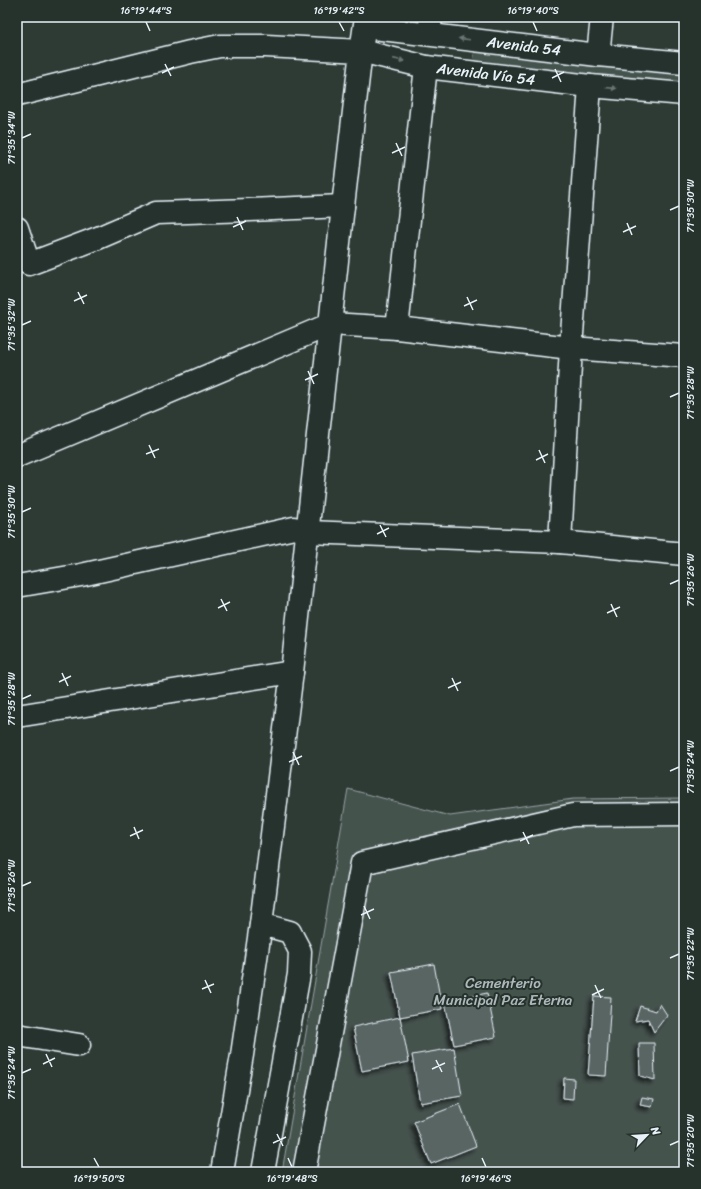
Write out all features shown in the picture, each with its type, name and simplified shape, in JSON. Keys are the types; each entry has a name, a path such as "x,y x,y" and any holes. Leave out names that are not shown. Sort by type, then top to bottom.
{"street":[{"path":"598,55 602,17"},
{"path":"222,1172 242,1055 261,924 292,672 343,206 365,22"},
{"name":"Avenida 54","path":"365,22 430,26 598,55 684,63"},
{"name":"Avenida Vía 54","path":"17,95 182,53 220,46 266,46 361,51 426,67 590,86 684,94"},
{"path":"397,328 426,67"},
{"path":"560,542 571,348 590,86"},
{"path":"17,228 29,264 98,238 156,213 343,206"},
{"path":"17,456 331,324 397,328 571,348 684,356"},
{"path":"17,586 81,575 294,528 308,532 560,542 684,554"},
{"path":"17,716 292,672"},
{"path":"304,1172 362,863 573,815 684,814"},
{"path":"261,924 290,932 300,951 299,974 263,1172"},
{"path":"17,1034 79,1046"}],"green space":[{"path":"475,49 684,73 684,85 473,62"},
{"name":"Cementerio Municipal Paz Eterna","path":"348,789 450,816 573,799 684,798 684,1172 282,1172"}],"building":[{"path":"434,964 442,1009 400,1017 391,972"},
{"path":"487,993 496,1037 454,1045 445,1002"},
{"path":"594,996 611,997 606,1076 588,1075"},
{"path":"660,1004 667,1015 654,1032 648,1019 635,1021 640,1006 656,1011"},
{"path":"400,1017 409,1062 362,1071 353,1027"},
{"path":"639,1043 654,1043 655,1080 640,1076"},
{"path":"454,1048 462,1096 420,1103 412,1055"},
{"path":"564,1078 574,1079 573,1099 563,1098"},
{"path":"642,1097 654,1099 652,1107 640,1105"},
{"path":"460,1104 476,1146 431,1164 414,1122"}]}
